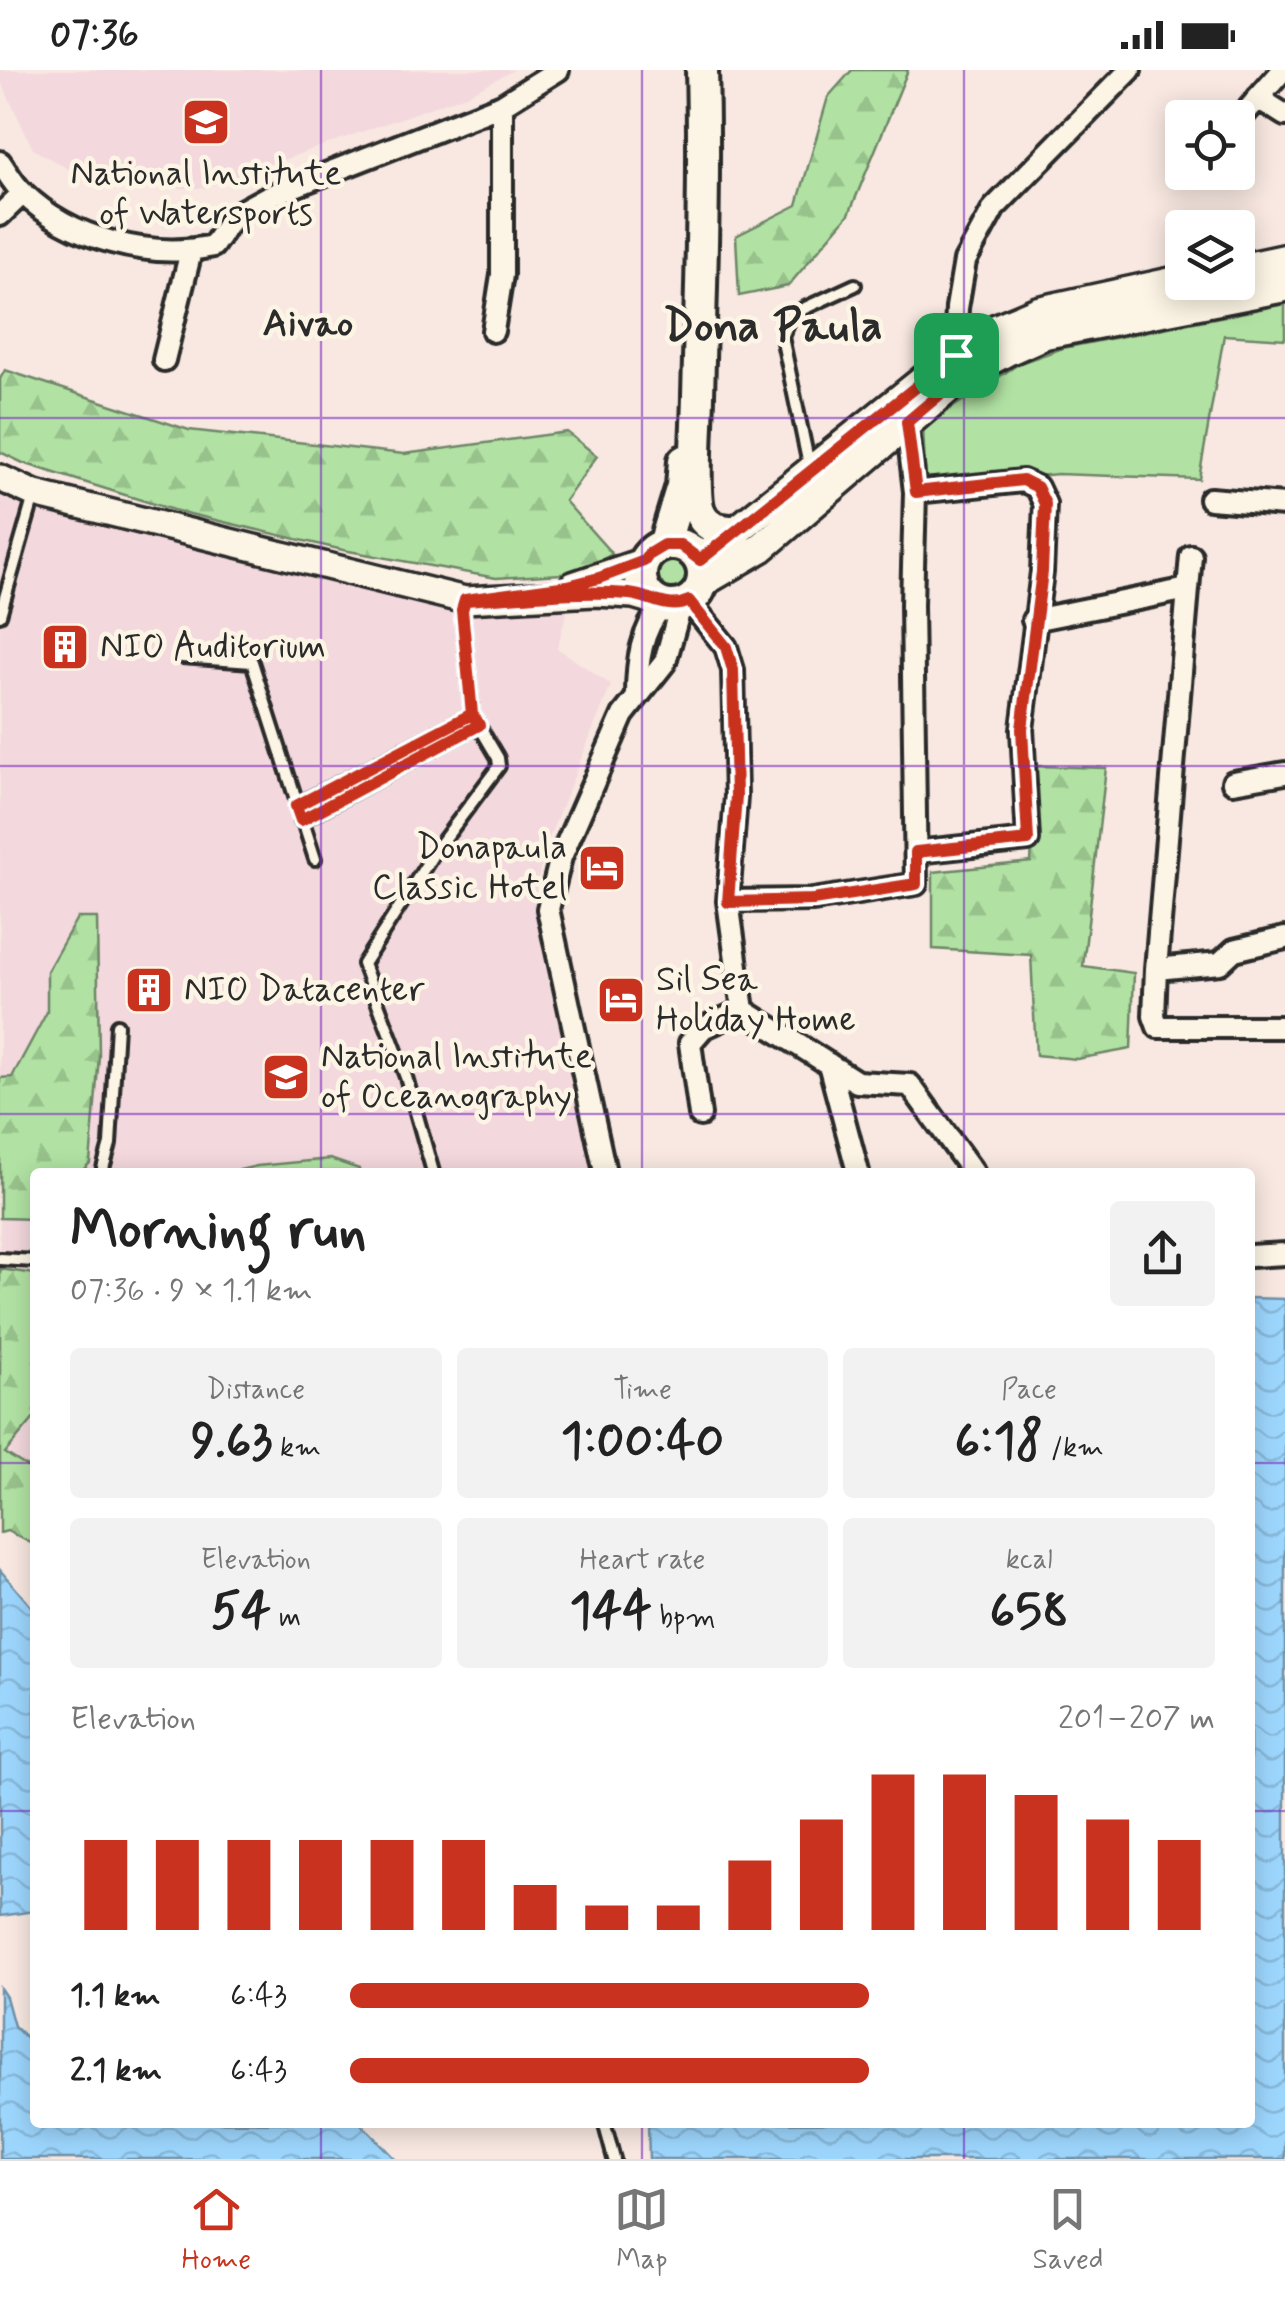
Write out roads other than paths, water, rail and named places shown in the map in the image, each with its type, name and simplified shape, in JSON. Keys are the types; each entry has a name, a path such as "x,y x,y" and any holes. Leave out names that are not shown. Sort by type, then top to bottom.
{"main road":[{"path":"689,70 692,134 682,486 642,580 644,588 682,592 761,548 907,422 996,329 1039,311 1165,284"},
{"path":"682,592 699,510 702,70"},
{"path":"1255,265 1285,258"},
{"path":"682,592 736,531 811,471 960,365 1045,334 1285,287"},
{"path":"699,510 711,527 736,531"},
{"path":"654,553 680,545 682,592"}],"street":[{"path":"0,162 23,193 59,220 112,243 191,251 212,246 234,215 267,197 502,105 558,70"},
{"path":"960,365 957,308 966,262 994,208 1130,70"},
{"path":"1255,101 1284,70"},
{"path":"1258,98 1285,115"},
{"path":"493,331 502,274 502,105"},
{"path":"0,215 23,193"},
{"path":"164,360 191,251"},
{"path":"728,902 813,900 916,884 912,604 916,492 907,422"},
{"path":"0,478 34,494 465,600 682,592"},
{"path":"916,492 1023,480 1037,487 1045,504 1042,572 1022,729 1028,840 916,852"},
{"path":"1210,498 1285,505"},
{"path":"465,600 568,586 654,553"},
{"path":"1191,556 1154,1016 1158,1028 1285,1027"},
{"path":"1034,620 1188,590"},
{"path":"604,1168 548,908 561,857 623,715 665,662 675,636 682,592"},
{"path":"682,592 726,647 733,670 736,796 728,902 743,1010 857,1082 910,1085 971,1168"},
{"path":"1233,782 1285,773"},
{"path":"1156,969 1220,963 1234,950 1285,938"},
{"path":"700,1115 690,1043 704,1028 743,1010"},
{"path":"829,1064 857,1168"},
{"path":"1255,1256 1285,1254"}],"lane":[{"path":"811,471 782,337 792,314 855,284"},
{"path":"0,616 34,494"},
{"path":"433,1168 406,1077 363,964 434,853 500,766 472,714 462,610 465,600"},
{"path":"182,657 252,662 315,859"},
{"path":"296,806 472,714"},
{"path":"301,820 479,725"},
{"path":"103,1168 110,1144 117,1025"},
{"path":"0,1259 30,1260"},
{"path":"606,2128 614,2159"}],"water":[{"path":"1255,1298 1285,1299 1285,2159 649,2159 648,2128 1255,2128"},
{"path":"0,1570 30,1605 30,1912 0,1916"},
{"path":"0,1988 14,2026 30,2041 30,2128 365,2128 395,2159 0,2159"}],"place":[{"name":"National Institute of Watersports","path":"206,122"},
{"name":"NIO Auditorium","path":"65,647"},
{"name":"Donapaula Classic Hotel","path":"602,868"},
{"name":"NIO Datacenter","path":"149,990"},
{"name":"Sil Sea Holiday Home","path":"621,1000"},
{"name":"National Institute of Oceanography","path":"286,1077"}],"district":[{"name":"Aivao","path":"308,324"},
{"name":"Dona Paula","path":"773,327"}]}
